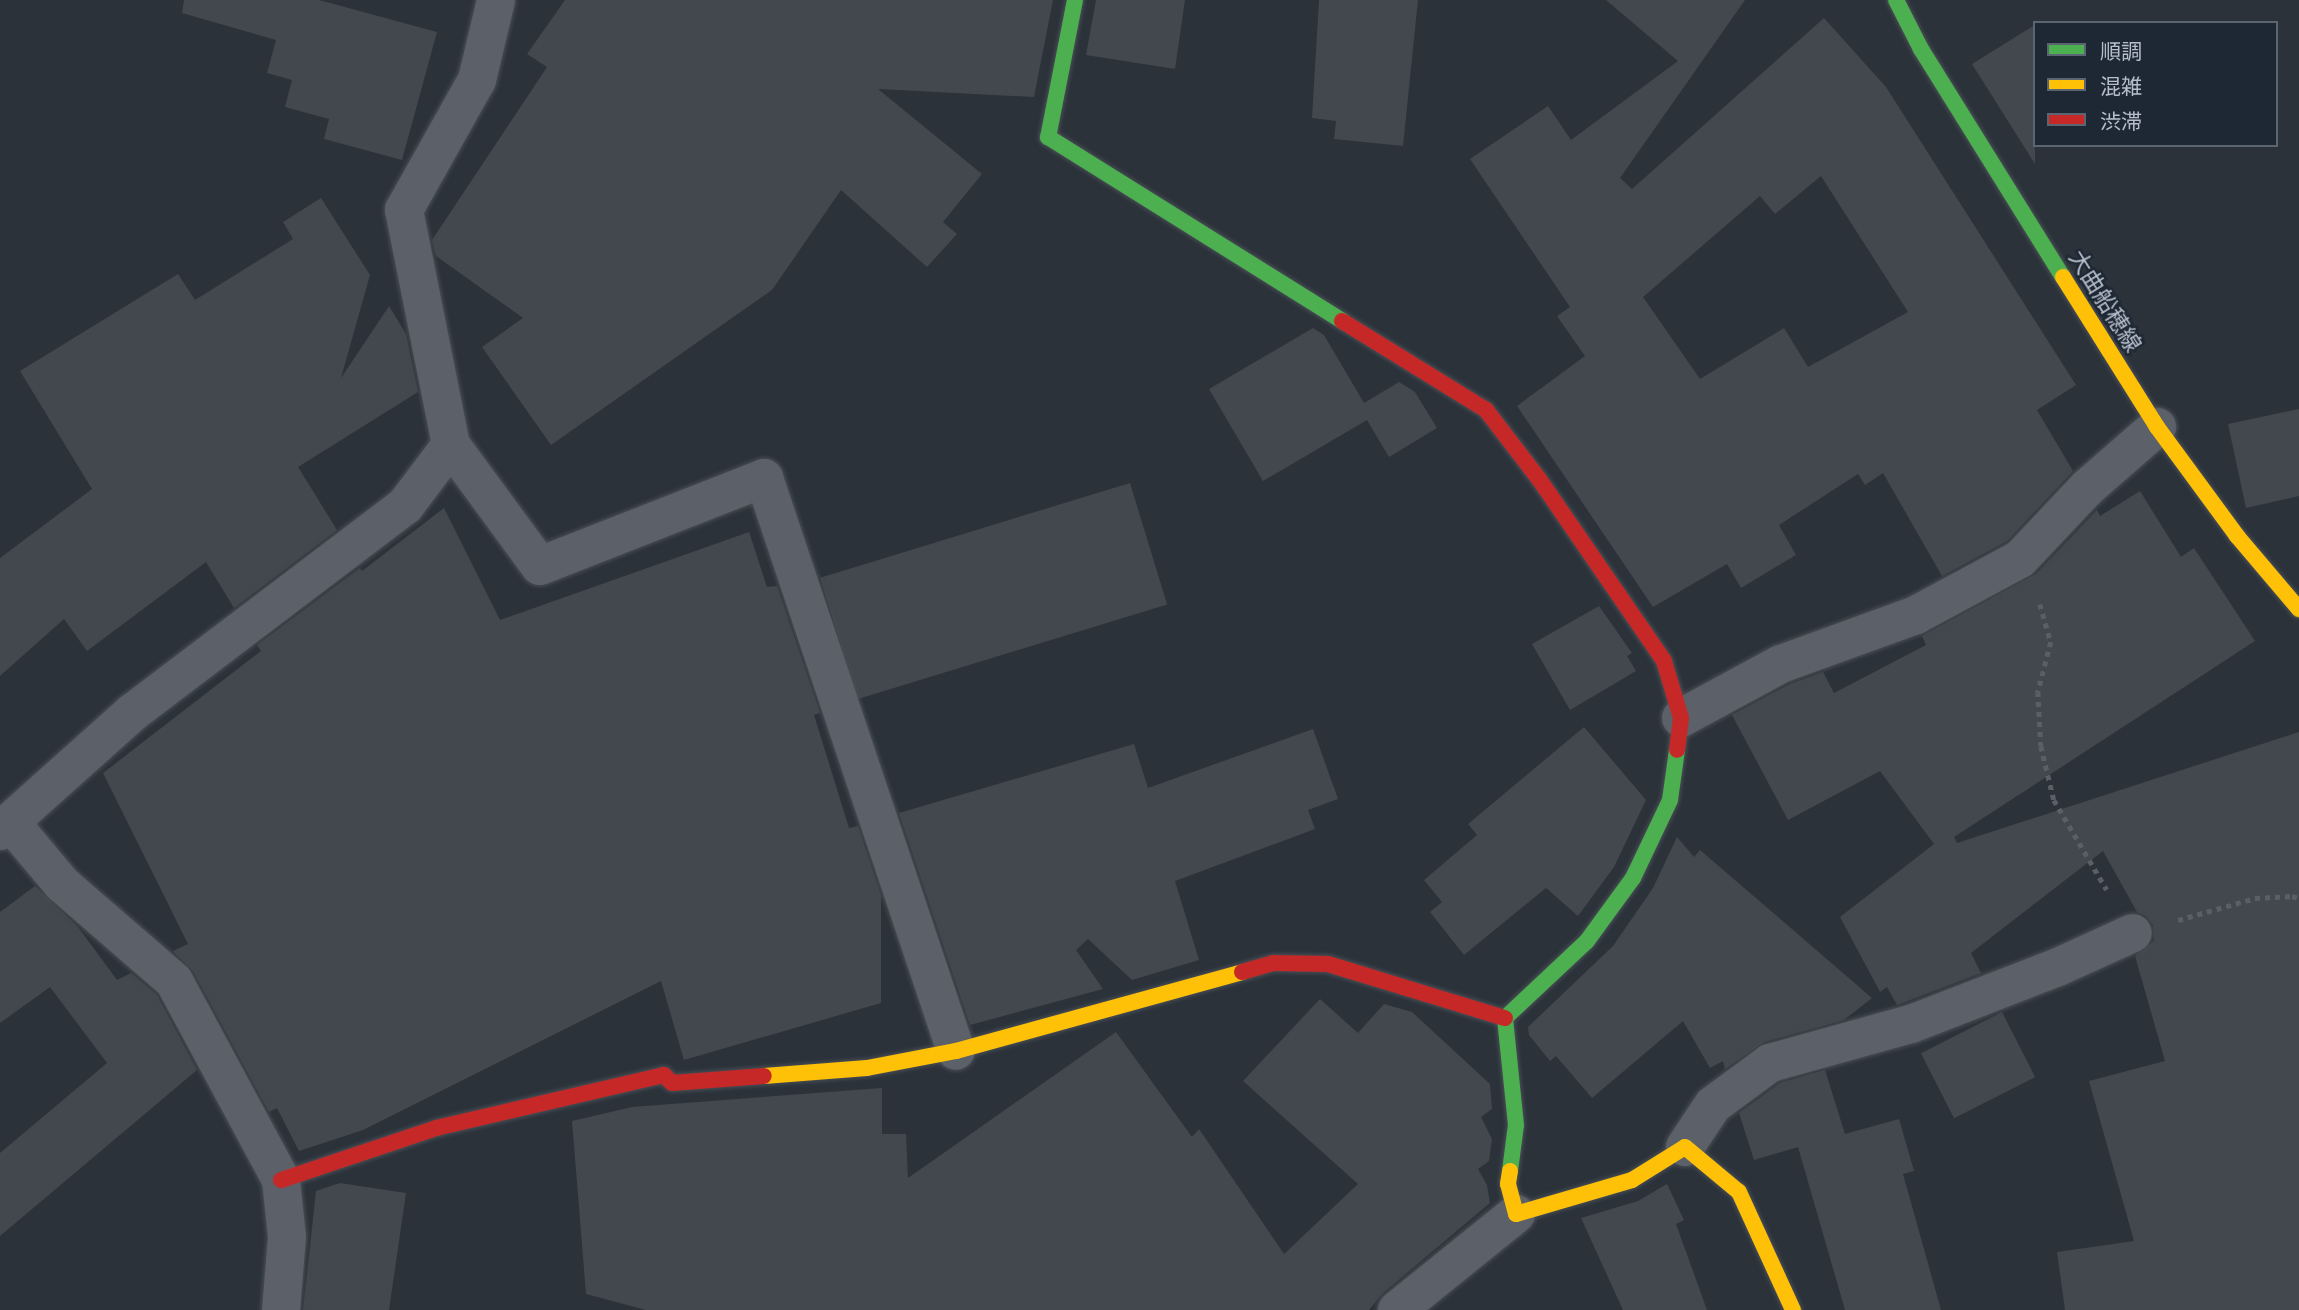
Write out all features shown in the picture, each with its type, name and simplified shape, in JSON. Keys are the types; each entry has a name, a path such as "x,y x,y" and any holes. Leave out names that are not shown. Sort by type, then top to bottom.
{"street":[{"path":"496,0 477,80 404,210 451,445 540,566 764,478 956,1051"},
{"path":"1075,0 1048,137 1486,410 1539,479 1664,661 1681,718 1670,800 1633,878 1587,941 1505,1018"},
{"name":"大曲船穂線","path":"1896,0 1921,49 2157,427 2237,536 2299,609"},
{"path":"1681,718 1781,664 1916,615 2020,559 2087,488 2157,427"},
{"path":"281,1310 287,1237 281,1180 174,981 62,884 6,827 132,713 405,506 451,445"},
{"path":"1397,1310 1516,1214 1632,1180 1685,1147 1713,1105 1769,1063 1911,1024 2058,967 2133,933"},
{"path":"281,1180 436,1128 618,1088 664,1075 672,1083 840,1071 956,1051 1095,1015 1274,963 1328,964 1505,1018"},
{"path":"1505,1018 1516,1125 1508,1184 1516,1214"},
{"path":"1685,1147 1739,1192 1793,1310"}],"path":[{"path":"2020,559 2047,618 2051,642 2038,692 2040,746 2054,800 2133,933 2255,898 2299,898"}],"building":[{"path":"184,0 319,0 437,32 402,160 324,139 329,119 285,107 292,80 267,73 276,40 182,13"},
{"path":"565,0 1053,0 1034,97 878,89 982,174 943,222 957,234 927,267 841,190 772,290 551,445 482,347 523,318 436,256 432,240 547,67 527,54"},
{"path":"1096,0 1185,0 1175,69 1086,55"},
{"path":"1319,0 1418,0 1403,146 1334,139 1336,121 1312,118"},
{"path":"1606,0 1745,0 1620,178 1632,189 1824,18 1886,87 2076,385 2037,410 2073,471 2007,541 1942,576 1883,473 1865,485 1858,474 1779,525 1796,555 1741,588 1727,564 1653,607 1517,406 1585,356 1557,316 1570,307 1470,159 1548,106 1571,140 1678,61","holes":["1821,176 1908,312 1808,367 1784,328 1700,379 1643,297 1760,196 1775,214"]},
{"path":"2033,26 2035,164 1972,64"},
{"path":"321,198 370,275 341,378 389,306 406,334 418,392 298,467 337,530 234,608 206,562 87,651 64,619 0,676 0,558 92,489 20,371 178,274 195,300 293,239 283,222"},
{"path":"1313,328 1324,335 1364,403 1399,382 1415,392 1437,428 1389,457 1367,420 1263,481 1209,389"},
{"path":"2299,409 2299,496 2246,508 2228,424"},
{"path":"1130,483 1167,604 857,699 820,578"},
{"path":"2140,491 2181,557 2194,548 2255,641 1954,837 1957,843 2299,732 2299,1310 2065,1310 2057,1252 2134,1241 2089,1081 2165,1061 2135,956 2154,941 2153,925 2146,916 2137,912 2103,851 1971,953 1981,973 1897,1005 1887,987 1880,992 1840,917 1934,844 1880,771 1788,820 1732,715 1790,684 1823,672 1834,693 1926,645 1922,636 2036,574 2097,510 2100,516"},
{"path":"444,508 500,620 749,532 767,587 777,586 820,713 814,715 849,828 858,826 881,895 881,1003 684,1060 661,981 363,1130 299,1151 277,1108 269,1112 193,971 173,951 188,944 103,773 261,651 257,645 360,568 362,571"},
{"path":"1599,606 1632,653 1627,656 1636,671 1570,710 1532,644"},
{"path":"1584,727 1646,800 1614,867 1578,916 1546,888 1464,955 1430,912 1442,902 1424,880 1477,835 1468,824"},
{"path":"1313,729 1338,799 1308,810 1315,829 1175,881 1199,960 1132,980 1088,939 1076,950 1103,989 970,1025 899,813 1134,744 1148,788"},
{"path":"1677,837 1694,857 1700,850 1872,998 1844,1020 1764,1042 1725,1069 1723,1061 1710,1068 1683,1021 1592,1098 1556,1056 1550,1061 1529,1035 1528,1027 1613,946 1653,888"},
{"path":"35,886 78,927 117,980 131,973 157,995 197,1070 0,1236 0,1153 107,1063 50,987 0,1023 0,912"},
{"path":"1320,999 1358,1033 1384,1004 1412,1012 1490,1084 1492,1109 1481,1117 1492,1139 1489,1161 1478,1169 1487,1185 1490,1203 1383,1293 1369,1310 646,1310 586,1294 572,1121 632,1107 882,1088 882,1134 906,1134 908,1178 1116,1032 1192,1137 1199,1129 1284,1254 1358,1184 1243,1081"},
{"path":"2002,1012 2035,1077 1954,1118 1921,1053"},
{"path":"1825,1070 1845,1134 1899,1119 1914,1171 1903,1174 1941,1310 1845,1310 1798,1147 1754,1160 1739,1113 1780,1083"},
{"path":"340,1183 406,1193 389,1310 303,1310 316,1191"},
{"path":"1667,1184 1684,1220 1676,1224 1707,1310 1623,1310 1581,1218 1638,1201"}],"traffic: fast":[{"path":"1075,0 1048,137 1342,321"},
{"path":"1896,0 1921,49 2063,277"},
{"path":"1510,1171 1516,1125 1505,1018 1587,941 1633,878 1670,800 1677,750"}],"traffic: slow":[{"path":"2063,277 2157,427 2237,536 2299,609"},
{"path":"764,1076 867,1068 956,1051 1242,972"},
{"path":"1510,1171 1508,1184 1516,1214 1632,1180 1685,1147 1739,1192 1793,1310"}],"traffic: jam":[{"path":"1342,321 1486,410 1539,479 1664,661 1681,718 1677,750"},
{"path":"1242,972 1274,963 1328,964 1505,1018"},
{"path":"281,1180 436,1128 664,1075 672,1083 764,1076"}]}
